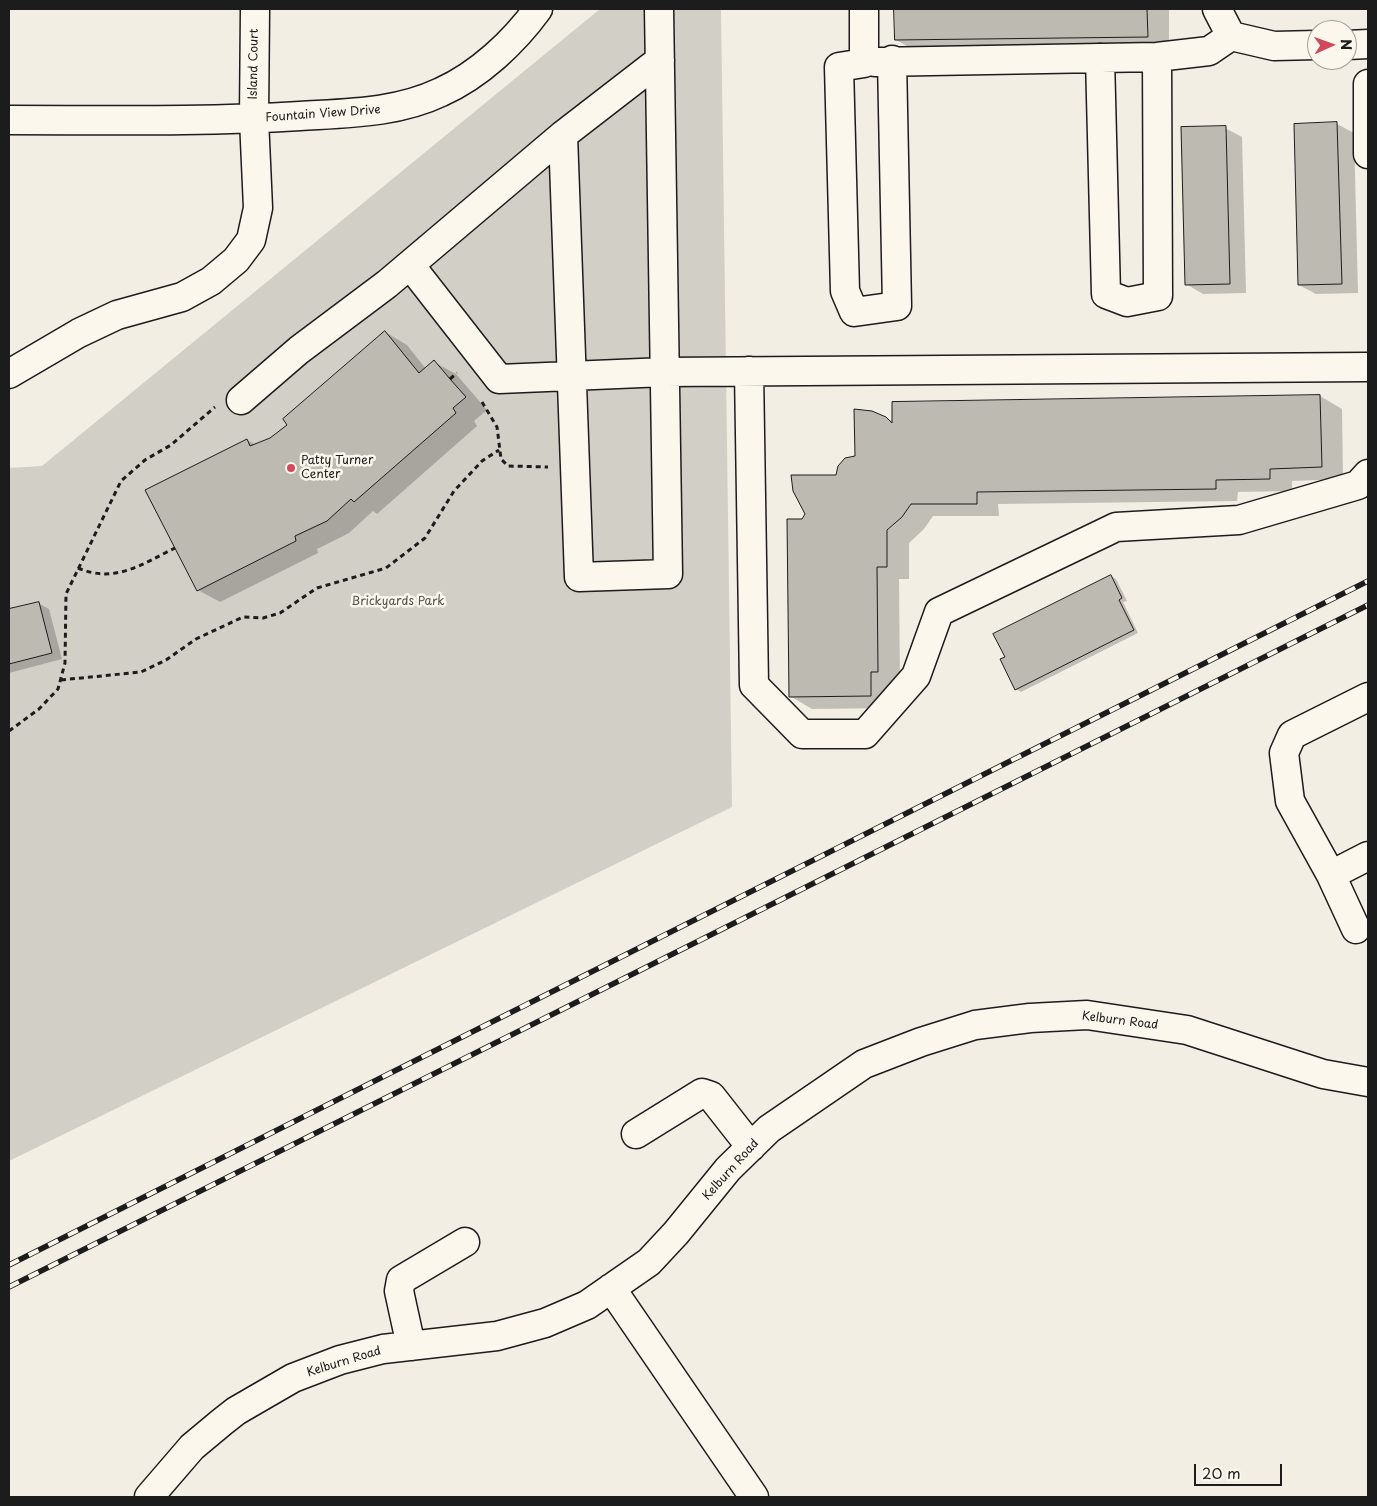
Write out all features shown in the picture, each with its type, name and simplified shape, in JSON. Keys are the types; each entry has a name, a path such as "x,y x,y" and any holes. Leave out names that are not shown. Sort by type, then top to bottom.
{"street":[{"name":"Island Court","path":"254,119 255,9"},
{"name":"Fountain View Drive","path":"9,120 254,119 377,112 407,105 442,92 477,70 508,42 538,9"},
{"path":"563,135 579,577 668,574 659,9"},
{"path":"864,9 852,65 845,291 854,312 897,306 892,60"},
{"path":"1218,9 1231,36"},
{"path":"852,65 892,60 1157,57 1209,51 1231,36 1274,46 1307,45"},
{"path":"1100,58 1106,294 1127,302 1158,296 1157,57"},
{"path":"241,400 298,350 410,265 563,135 660,60"},
{"path":"1368,84 1368,154"},
{"name":"Fountain View Drive","path":"9,374 79,333 109,319 182,297 211,281 236,260 251,240 258,208 254,119"},
{"path":"410,265 499,379 665,372 1368,367"},
{"path":"749,371 754,685 802,734 865,734 916,676 939,612 1116,527 1239,520 1358,486 1368,474"},
{"path":"1356,929 1331,875 1290,801 1284,753 1292,735 1368,697"},
{"path":"1331,875 1368,856"},
{"name":"Kelburn Road","path":"149,1497 192,1447 236,1411 293,1378 340,1360 383,1349 497,1336 546,1323 587,1305 649,1262 676,1233 728,1169 769,1129 864,1064 921,1042 975,1025 1030,1018 1087,1015 1187,1030 1323,1074 1368,1082"},
{"path":"636,1134 702,1093 711,1096 751,1147"},
{"path":"411,1346 399,1291 401,1280 464,1242"},
{"path":"611,1288 754,1497"}],"path":[{"path":"450,379 458,372 464,380"},
{"path":"476,394 497,427 501,459 508,466 530,468 575,466"},
{"path":"9,731 40,709 58,689 64,663 66,594 121,481 145,460 171,445 211,408 241,400"},
{"path":"61,680 142,672 166,660 196,639 243,617 263,618 280,613 317,588 386,568 425,538 454,491 482,461 499,450"},
{"path":"78,568 92,574 122,573 175,548"}],"green space":[{"name":"Brickyards Park","path":"600,9 721,9 732,807 9,1161 9,468 42,466"}],"building":[{"path":"894,9 1147,9 1148,37 895,40"},
{"path":"1337,122 1342,284 1298,285 1294,124"},
{"path":"1226,126 1230,284 1185,285 1181,127"},
{"name":"Patty Turner Center","path":"385,331 419,373 434,360 466,397 453,408 456,413 354,502 351,499 327,521 295,536 296,541 197,591 145,490 247,439 250,446 270,438 287,425 283,419"},
{"path":"1320,395 1322,467 1270,469 1270,479 1216,480 1216,489 977,492 977,504 911,504 902,517 887,530 887,567 877,567 878,672 871,672 871,696 789,697 787,519 802,519 805,514 793,491 791,475 836,475 838,466 845,458 855,456 854,409 872,411 886,417 892,423 892,402"},
{"path":"1111,575 1122,598 1119,600 1134,630 1015,690 1000,659 1005,657 993,634"},
{"path":"39,602 52,653 9,664 9,609"}],"railway":[{"path":"9,1265 1368,581"},
{"path":"9,1287 1368,605"}],"place":[{"name":"Patty Turner Center","path":"291,468"}]}
